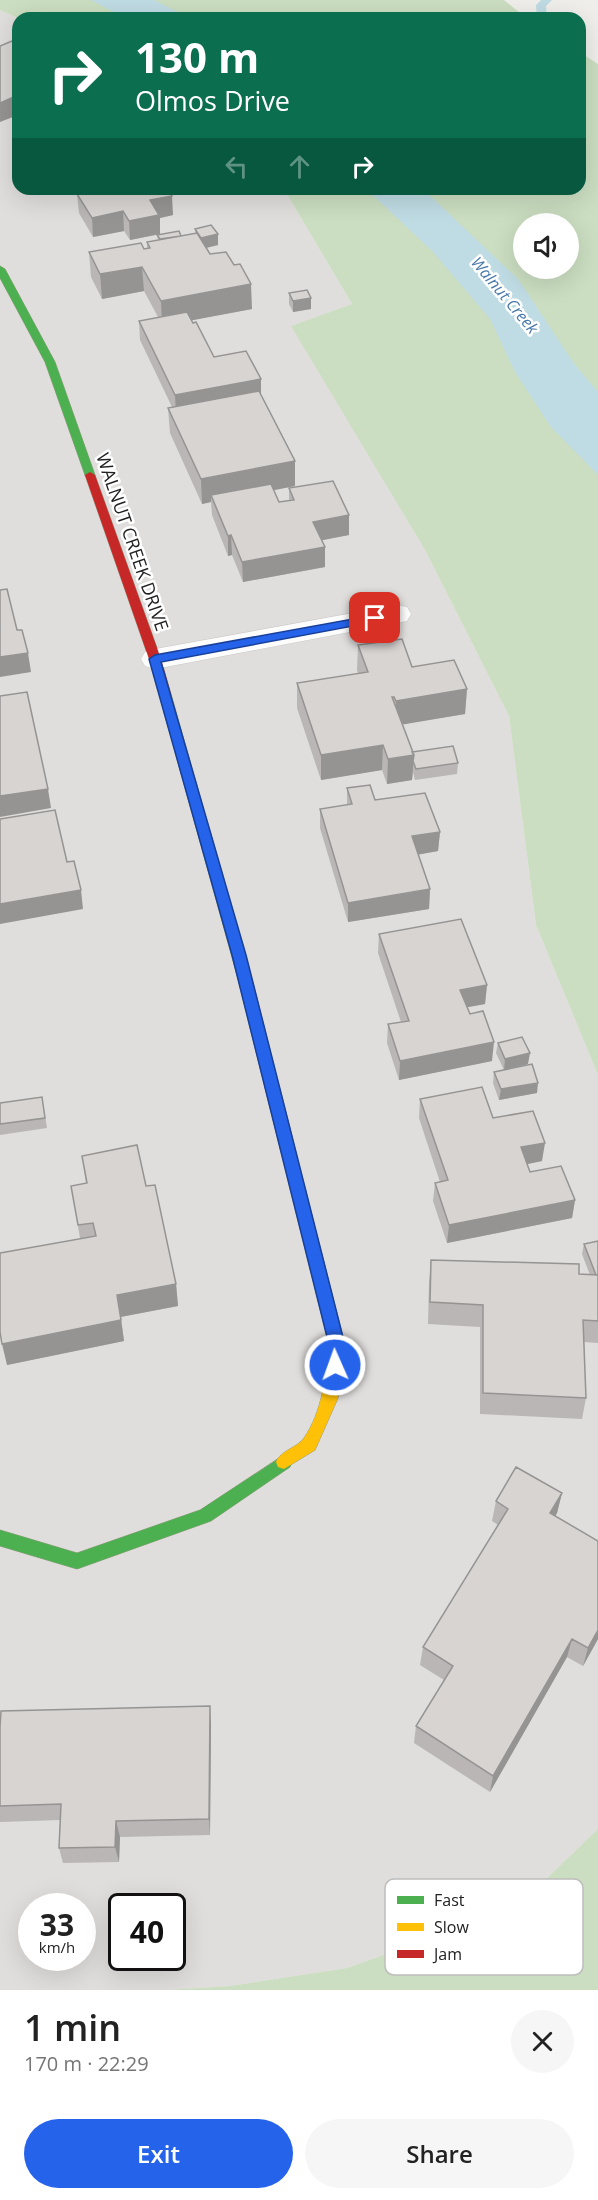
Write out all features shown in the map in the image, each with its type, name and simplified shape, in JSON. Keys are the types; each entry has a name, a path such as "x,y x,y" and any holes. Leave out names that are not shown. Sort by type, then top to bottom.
{"street":[{"name":"WALNUT CREEK DRIVE","path":"0,270 50,362 155,659 239,955 338,1349 330,1398 309,1445 205,1515 77,1561 0,1538"},
{"path":"155,659 398,614"}],"shaded area":[{"path":"0,10 12,15 12,195 287,195 352,304 292,326 425,550 509,716 536,925 598,1075 598,1829 546,1879 385,1879 385,1954 347,1968 230,1986 167,1990 0,1990"}],"green space":[{"path":"0,0 504,0 519,12 12,12 12,15 0,10"},
{"path":"586,56 598,64 598,1075 536,925 509,716 425,550 291,326 352,304 287,195 586,195"},
{"path":"598,1829 598,1990 167,1990 230,1986 347,1968 385,1954 385,1975 583,1975 583,1879 546,1879"}],"water":[{"path":"91,0 154,0 177,12 114,12"},
{"name":"Walnut Creek","path":"372,195 429,195 513,274 513,279 518,279 575,365 598,392 598,475 551,427 515,372 490,319 433,252"}],"building":[{"path":"12,41 12,98 0,103 0,46"},
{"path":"78,195 172,196 150,200 159,215 129,221 123,211 92,218"},
{"path":"211,225 218,234 201,238 195,229"},
{"path":"179,231 181,236 160,239 157,235"},
{"path":"197,233 210,254 226,252 234,265 240,264 251,284 161,301 142,267 100,274 89,252 141,243 144,249 150,248 147,242"},
{"path":"307,290 311,298 293,301 289,293"},
{"path":"187,312 193,323 196,322 214,357 246,351 261,379 175,395 139,321"},
{"path":"259,391 295,461 201,479 168,408"},
{"path":"333,481 349,515 313,522 325,547 242,562 211,495 271,484 279,502 294,500 289,488"},
{"path":"7,589 17,630 22,630 28,653 0,657 0,590"},
{"path":"402,639 412,667 454,660 467,689 396,701 392,697 414,755 388,759 383,745 321,755 297,683 368,672 358,645"},
{"path":"27,692 48,789 0,796 0,696"},
{"path":"453,746 458,763 416,769 412,752"},
{"path":"370,785 375,800 425,793 440,832 412,836 430,889 348,903 320,809 352,804 347,788"},
{"path":"55,810 67,862 74,861 81,890 0,904 0,819"},
{"path":"461,919 487,985 460,990 470,1014 483,1011 494,1042 400,1061 388,1024 409,1021 379,934"},
{"path":"522,1037 530,1053 505,1059 498,1043"},
{"path":"532,1064 538,1083 501,1089 494,1072"},
{"path":"482,1087 493,1118 533,1111 545,1143 521,1147 530,1172 561,1166 575,1200 449,1225 435,1183 448,1180 420,1099"},
{"path":"42,1097 45,1118 0,1124 0,1103"},
{"path":"137,1145 146,1186 155,1185 176,1284 117,1295 121,1320 2,1344 0,1253 96,1236 93,1223 78,1225 71,1186 87,1183 82,1156"},
{"path":"598,1241 598,1275 596,1275 584,1244"},
{"path":"431,1260 579,1264 579,1274 598,1275 598,1321 583,1320 586,1398 483,1393 483,1305 430,1302"},
{"path":"516,1467 562,1493 550,1513 598,1541 598,1630 588,1648 572,1639 493,1776 416,1726 453,1666 423,1647 508,1509 496,1501"},
{"path":"210,1706 209,1819 116,1821 115,1847 59,1848 61,1804 0,1806 1,1711"}],"waterway":[{"path":"542,12 541,5 547,0"}],"traffic: fast":[{"path":"0,269 50,362 90,475"},
{"path":"165,694 245,979"},
{"path":"0,1538 77,1561 205,1516 284,1462"}],"traffic: slow":[{"path":"245,979 338,1349 330,1398 309,1445 284,1462"}],"traffic: jam":[{"path":"90,475 155,659 165,694"}],"route":[{"path":"335,1365 338,1349 239,955 155,659 375,618"}]}
